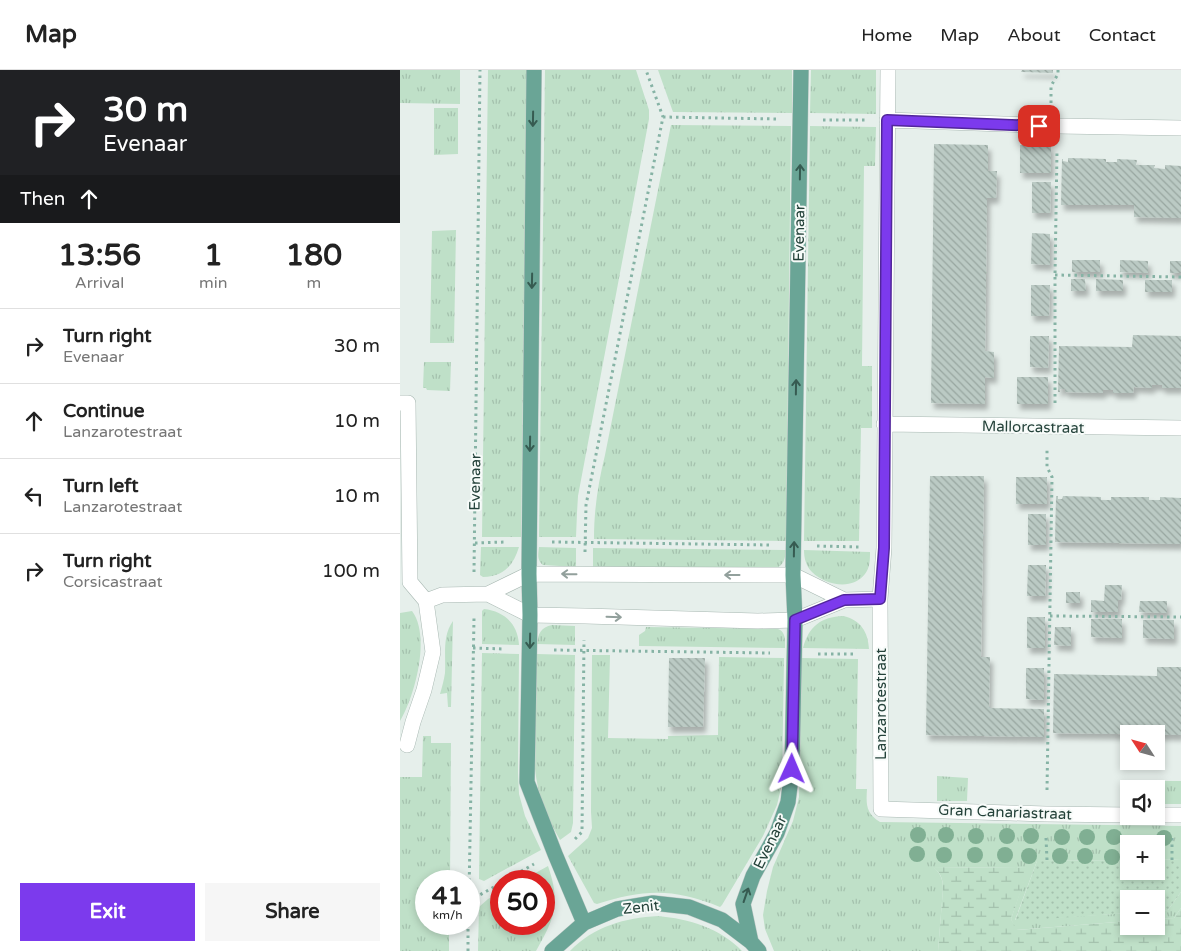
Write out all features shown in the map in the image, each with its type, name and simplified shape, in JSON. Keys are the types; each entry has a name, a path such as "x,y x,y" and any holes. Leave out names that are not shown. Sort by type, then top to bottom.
{"main road":[{"path":"534,70 529,542 530,649 527,782 584,924"},
{"name":"Evenaar","path":"755,946 743,904 753,876 777,833 788,802 792,769 801,70"},
{"name":"Zenit","path":"552,951 584,924 617,909 653,903 689,907 722,920 755,946"}],"street":[{"name":"Lanzarotestraat","path":"881,808 880,599 884,548 888,70"},
{"path":"887,120 1181,128"},
{"path":"400,403 408,403 410,582 426,601 433,652 424,690 407,745"},
{"name":"Mallorcastraat","path":"884,424 1181,428"},
{"path":"426,601 442,595 481,594 529,574 793,575 844,600"},
{"path":"481,594 530,615 758,621 795,620 844,600 880,599"},
{"name":"Gran Canariastraat","path":"881,808 1120,815"},
{"path":"1165,815 1181,815"}],"path":[{"name":"Evenaar","path":"469,870 473,648 481,594 474,543 480,70"},
{"path":"585,574 586,505 663,117 646,70"},
{"path":"1055,275 1181,277"},
{"path":"474,543 794,545 884,548"},
{"path":"525,870 570,844 582,832 586,616"},
{"path":"1050,616 1181,617"},
{"path":"473,648 880,655"},
{"path":"468,935 468,951"}],"green space":[{"path":"400,70 460,70 460,104 400,103"},
{"path":"488,70 527,70 521,537 482,537"},
{"path":"545,70 636,70 649,110 649,119 578,496 576,537 539,537"},
{"path":"658,70 792,70 792,113 673,112"},
{"path":"811,70 876,70 876,114 810,113"},
{"path":"434,108 458,108 458,154 434,155"},
{"path":"671,125 791,126 786,541 594,539 600,476"},
{"path":"810,126 876,127 875,166 864,166 862,366 872,366 872,428 861,428 859,541 804,541"},
{"path":"456,230 454,343 430,343 432,231"},
{"path":"424,362 451,362 450,391 427,390 423,388"},
{"path":"481,547 519,547 514,560 507,569 497,575 483,577 480,575"},
{"path":"539,547 576,548 576,567 543,565 538,555"},
{"path":"593,548 786,550 783,561 775,569 593,567"},
{"path":"804,550 870,552 869,566 867,572 853,583 831,583 817,577 810,570 804,556"},
{"path":"484,609 498,613 509,620 516,631 519,645 482,644 482,611"},
{"path":"412,611 418,622 421,650 411,697 400,721 400,613"},
{"path":"843,616 855,620 859,624 867,637 869,649 803,648 812,628 817,624 828,618"},
{"path":"453,621 451,707 448,707 447,693 440,694 445,673 447,633"},
{"path":"552,625 575,626 575,645 537,644 541,632 545,627"},
{"path":"646,627 778,629 784,634 785,648 639,646 639,635 645,631"},
{"path":"482,653 519,654 519,794 525,816 541,850 504,870 490,870 490,878 484,881 480,879"},
{"path":"537,654 575,655 573,823 571,832 560,840 543,806 535,769"},
{"path":"592,655 610,655 608,738 668,739 668,736 718,735 719,657 784,658 782,784 777,805 763,836 720,907 688,896 658,893 629,895 597,904 594,903 568,856 588,838 592,828"},
{"path":"802,658 858,659 856,789 867,789 869,812 880,822 1181,826 1181,859 1165,860 1165,835 1120,835 1120,860 1037,861 1015,920 1120,914 1120,922 1016,930 1011,919 1028,868 933,867 940,874 943,886 938,951 774,951 765,929 763,915 773,867 793,821 799,797"},
{"path":"423,736 431,736 431,743 451,743 450,870 415,870 415,935 449,935 449,951 400,951 400,777 422,777"},
{"path":"937,776 968,778 967,801 937,801"},
{"path":"1165,781 1181,781 1181,804 1165,804"},
{"path":"1181,859 1181,892 1168,910 1165,910 1165,890 1120,890 1120,914 1015,921 1037,861 1120,860 1120,880 1165,880 1165,860"},
{"path":"548,866 549,870 541,870"},
{"path":"932,867 1029,868 1011,919 1017,930 1120,922 1120,935 1165,935 1165,918 1174,918 1181,908 1181,951 938,951 943,885 942,879"},
{"path":"1181,892 1181,908 1174,918 1165,918 1165,910 1168,910"},
{"path":"490,898 490,935 545,935 536,951 478,951 480,906"},
{"path":"658,916 692,922 703,926 724,936 742,951 570,951 579,942 600,929 622,921"}],"building":[{"path":"1022,70 1053,70 1053,73 1021,72"},
{"path":"934,144 988,145 988,171 997,171 996,198 987,198 985,351 994,352 994,378 985,377 985,404 931,403"},
{"path":"1020,145 1051,146 1051,173 1020,173"},
{"path":"1068,158 1106,159 1106,162 1117,162 1117,159 1137,160 1136,165 1155,165 1154,168 1165,169 1165,165 1181,166 1181,218 1134,217 1134,205 1061,205 1062,159 1068,162"},
{"path":"1032,182 1051,182 1050,213 1032,213"},
{"path":"1032,233 1050,234 1050,265 1031,264"},
{"path":"1072,260 1100,260 1100,272 1072,272"},
{"path":"1120,260 1148,261 1148,273 1120,272"},
{"path":"1170,261 1181,261 1181,273 1170,273"},
{"path":"1071,279 1085,279 1086,291 1071,291"},
{"path":"1096,279 1123,280 1123,291 1096,291"},
{"path":"1145,280 1172,280 1172,292 1145,292"},
{"path":"1031,285 1050,285 1049,316 1031,316"},
{"path":"1133,335 1181,336 1181,388 1162,388 1162,385 1152,385 1152,388 1134,387 1133,393 1113,393 1113,390 1103,390 1103,393 1065,392 1065,389 1060,389 1060,392 1058,392 1059,346 1132,347"},
{"path":"1030,336 1049,336 1048,368 1030,367"},
{"path":"1017,377 1048,377 1048,404 1017,404"},
{"path":"930,476 984,476 981,657 990,657 989,708 1044,709 1044,737 926,735"},
{"path":"1016,477 1047,477 1047,504 1016,504"},
{"path":"1056,496 1058,496 1058,499 1062,499 1063,496 1101,497 1101,500 1111,500 1111,497 1149,497 1149,500 1160,500 1160,497 1181,498 1181,544 1055,542"},
{"path":"1028,514 1046,514 1046,545 1028,545"},
{"path":"1028,565 1046,565 1045,596 1027,596"},
{"path":"1105,585 1122,585 1121,600 1118,600 1118,612 1091,612 1091,600 1104,601"},
{"path":"1066,592 1080,592 1080,603 1066,603"},
{"path":"1140,601 1167,601 1167,613 1139,612"},
{"path":"1027,617 1045,617 1045,648 1027,648"},
{"path":"1091,619 1122,619 1122,638 1091,637"},
{"path":"1143,620 1174,620 1174,639 1143,638"},
{"path":"1055,627 1071,627 1071,646 1054,645"},
{"path":"669,658 705,658 703,727 668,727"},
{"path":"1157,667 1181,667 1181,735 1165,735 1165,725 1120,725 1120,734 1053,733 1054,674 1157,676"},
{"path":"1026,668 1044,668 1044,700 1026,699"}],"route":[{"path":"792,769 795,620 844,600 880,599 884,548 887,120 1039,126"}]}
